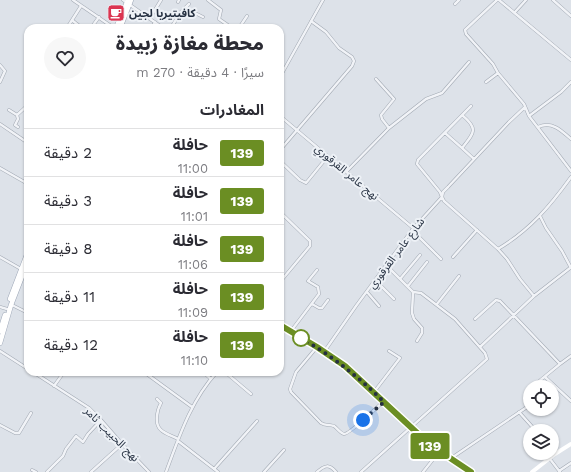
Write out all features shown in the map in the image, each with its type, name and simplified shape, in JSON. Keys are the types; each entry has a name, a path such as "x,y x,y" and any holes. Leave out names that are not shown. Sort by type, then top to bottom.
{"main road":[{"path":"117,24 128,1"},
{"path":"121,24 128,1"},
{"path":"0,343 8,310 24,268"},
{"path":"0,331 24,268"}],"street":[{"path":"73,0 109,24"},
{"path":"150,18 161,0"},
{"path":"208,0 221,10 219,19 226,24"},
{"path":"284,70 323,0"},
{"path":"455,4 459,0"},
{"path":"571,60 515,12 498,0 466,30 466,34 493,64 498,73 525,107 529,116 571,172"},
{"path":"515,12 526,0"},
{"path":"553,0 571,16"},
{"path":"128,1 158,24"},
{"path":"174,24 188,4"},
{"path":"70,24 81,6"},
{"path":"185,8 203,17"},
{"path":"242,24 247,16"},
{"path":"94,24 98,17"},
{"path":"72,20 77,24"},
{"path":"284,146 352,66 354,61 352,57 339,48 326,32 311,21"},
{"path":"347,171 389,128 426,99 442,93 469,62"},
{"path":"0,65 4,71 0,82"},
{"path":"486,82 498,73"},
{"path":"376,79 394,99 381,116 389,128"},
{"path":"529,116 561,92 571,82"},
{"path":"471,106 418,160 417,164 440,192 444,201 498,249 534,296"},
{"name":"شارع عامر القرقوري","path":"324,352 412,229 442,197 443,192 525,107"},
{"path":"16,115 24,108"},
{"path":"9,110 16,115 18,119 15,124 18,127"},
{"path":"462,115 470,121 474,132 462,148"},
{"name":"نهج عامر القرقوري","path":"284,119 347,171 412,229 441,259"},
{"path":"0,124 24,140"},
{"path":"538,127 543,125 554,126 571,139"},
{"path":"445,133 474,159"},
{"path":"284,165 300,180 306,183 328,156"},
{"path":"0,168 24,182"},
{"path":"498,249 522,233 540,216 571,177"},
{"path":"284,216 310,241 310,246 284,277"},
{"path":"480,347 534,296 571,268 540,216"},
{"path":"453,257 477,230"},
{"path":"400,279 420,255"},
{"path":"0,256 24,268"},
{"path":"408,286 426,262"},
{"path":"386,265 413,292 412,312 414,319 422,328 422,332 417,341"},
{"path":"291,331 319,294 318,287 308,280 317,270"},
{"path":"437,304 459,276"},
{"path":"375,280 394,299"},
{"path":"366,292 379,306"},
{"path":"361,472 486,362 487,356 455,319 421,293 413,292"},
{"path":"312,304 318,308 322,308 328,300"},
{"path":"475,319 496,300 500,301 560,364"},
{"path":"11,305 24,311"},
{"path":"0,307 8,310"},
{"path":"284,327 345,366 439,452 471,472"},
{"path":"317,347 296,372 290,389 321,423 326,426 334,426 343,434 346,434 384,402"},
{"path":"0,351 24,366"},
{"path":"374,392 400,358 389,351"},
{"path":"541,380 571,356"},
{"name":"نهج الحبيب ثامر","path":"39,376 89,408 149,472"},
{"path":"54,386 61,376"},
{"path":"149,376 192,407"},
{"path":"207,376 210,379"},
{"path":"166,472 192,407 213,376"},
{"path":"230,376 251,394"},
{"path":"545,377 571,401"},
{"path":"158,399 161,403 157,415 159,427 162,431 178,440 218,472"},
{"path":"450,459 523,409"},
{"path":"519,412 530,424"},
{"path":"0,425 15,433 19,433 31,413"},
{"path":"47,472 63,456 66,449 76,436 83,442 101,420"},
{"path":"214,469 257,421"},
{"path":"92,472 122,444"},
{"path":"559,452 571,444"},
{"path":"264,472 284,450"},
{"path":"425,471 439,452"},
{"path":"532,472 547,460"},
{"path":"552,460 560,471 571,463"},
{"path":"318,472 327,465 336,472"},
{"path":"32,470 36,472"}],"bus line":[{"name":"139","path":"284,327 345,366 429,444 471,472"}],"place":[{"name":"كافيتيريا لجين","path":"116,13"}],"route":[{"path":"301,338 345,366 384,402 363,420"}]}
